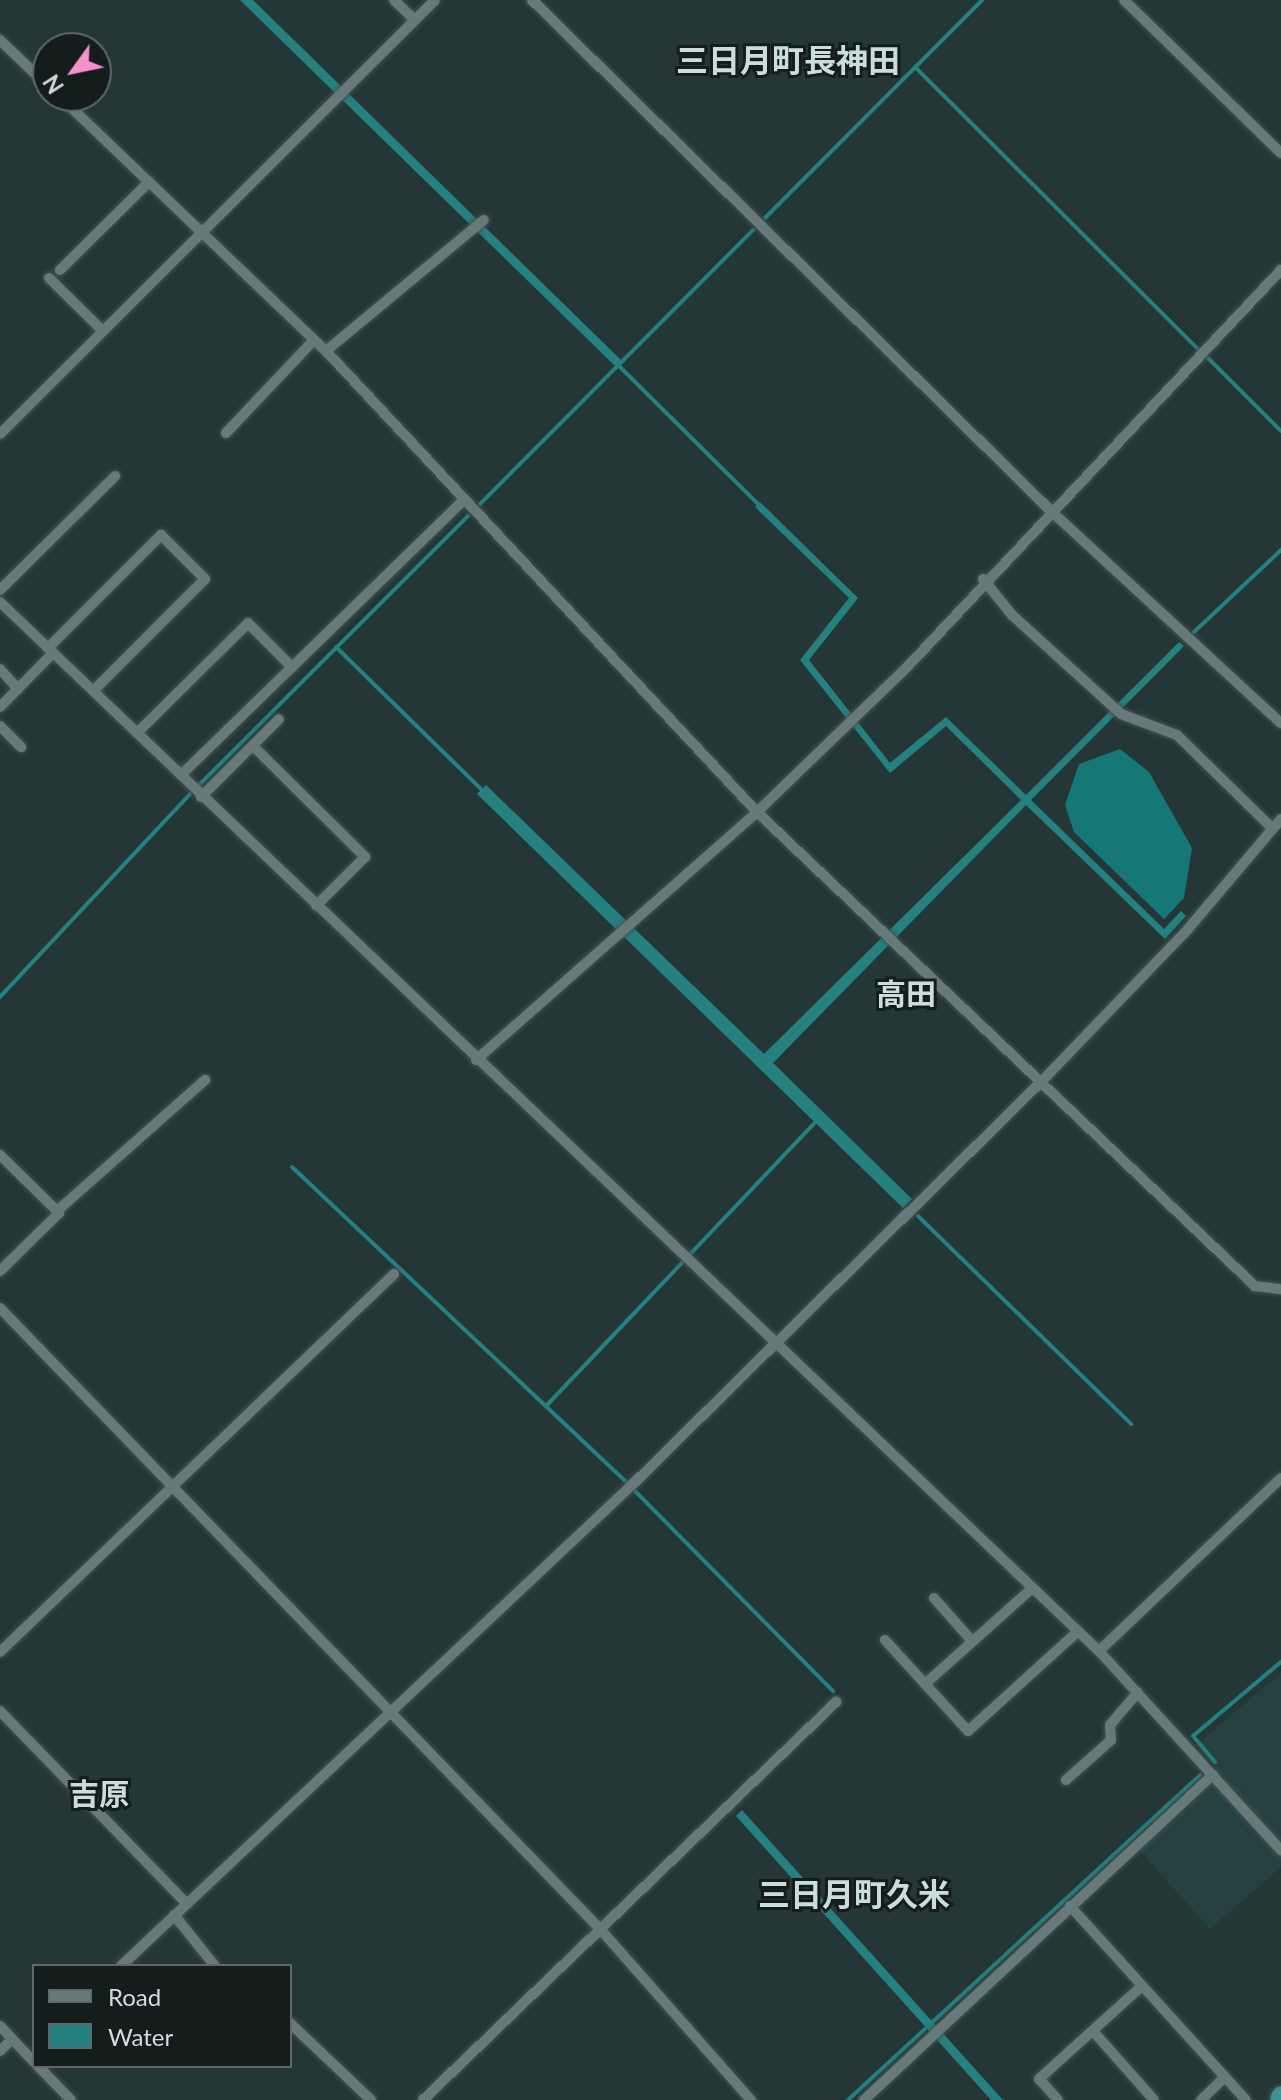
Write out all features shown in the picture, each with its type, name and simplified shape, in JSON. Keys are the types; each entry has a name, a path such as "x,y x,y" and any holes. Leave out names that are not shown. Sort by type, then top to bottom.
{"street":[{"path":"394,0 415,20"},
{"path":"0,434 435,0"},
{"path":"532,0 1050,510 1281,723"},
{"path":"1124,0 1281,153"},
{"path":"0,40 32,71"},
{"path":"76,112 326,351 757,812 1255,1286 1281,1289"},
{"path":"60,270 149,182"},
{"path":"326,351 484,220"},
{"path":"476,1060 757,812 858,715 983,579 1281,270"},
{"path":"49,278 103,331"},
{"path":"226,433 314,340"},
{"path":"0,590 115,476"},
{"path":"181,775 464,500"},
{"path":"0,707 50,650 161,535 205,579 93,691"},
{"path":"983,579 1012,615 1121,714 1177,735 1273,829"},
{"path":"0,602 1030,1590 1099,1651 1281,1850"},
{"path":"137,733 248,623 292,667"},
{"path":"0,669 18,689"},
{"path":"201,797 279,719"},
{"path":"0,726 21,747"},
{"path":"253,746 365,857 316,906"},
{"path":"123,1964 774,1345 1041,1082 1281,819"},
{"path":"0,1271 57,1211 205,1080"},
{"path":"0,1155 57,1211"},
{"path":"0,1652 394,1274"},
{"path":"0,1308 601,1930 751,2100"},
{"path":"1099,1651 1281,1478"},
{"path":"925,1684 1030,1590"},
{"path":"934,1598 972,1641"},
{"path":"885,1640 968,1731 1077,1632"},
{"path":"1066,1780 1111,1740 1110,1725 1138,1692"},
{"path":"423,2100 836,1702"},
{"path":"0,1711 186,1903"},
{"path":"864,2100 1213,1775"},
{"path":"1070,1906 1246,2100"},
{"path":"174,1915 213,1964"},
{"path":"1058,2100 1039,2079 1142,1986"},
{"path":"292,2025 371,2100"},
{"path":"0,2026 32,2056"},
{"path":"1093,2031 1154,2100"},
{"path":"0,2051 12,2039"},
{"path":"40,2068 71,2100"},
{"path":"1201,2100 1225,2077"}],"shaded area":[{"path":"1120,749 1149,772 1192,848 1184,898 1164,919 1074,832 1065,805 1079,764"},
{"path":"1281,1673 1281,1867 1210,1929 1139,1850 1221,1774 1196,1745"}],"water":[{"path":"240,0 253,0 621,360 615,366"},
{"path":"760,502 858,598 809,660 890,763 946,717 1026,795 1179,642 1184,646 1031,800 1164,929 1181,911 1186,916 1165,939 1026,805 773,1063 912,1199 903,1208 477,794 486,785 764,1054 1021,800 946,726 890,773 800,660 849,598 755,507"},
{"path":"742,1810 1003,2100 991,2100 736,1816"}],"waterway":[{"path":"765,218 982,0"},
{"path":"915,67 1198,349"},
{"path":"480,504 753,230"},
{"path":"1205,355 1281,431"},
{"path":"613,360 760,506"},
{"path":"198,786 468,516"},
{"path":"1194,632 1281,550"},
{"path":"336,647 484,792"},
{"path":"0,997 190,794"},
{"path":"547,1405 818,1119"},
{"path":"292,1167 626,1482"},
{"path":"918,1216 1131,1424"},
{"path":"634,1490 833,1691"},
{"path":"1215,1762 1193,1736 1281,1662"},
{"path":"848,2100 1200,1775"}],"district":[{"name":"三日月町長神田","path":"788,60"},
{"name":"高田","path":"906,993"},
{"name":"吉原","path":"99,1793"},
{"name":"三日月町久米","path":"854,1894"}]}
